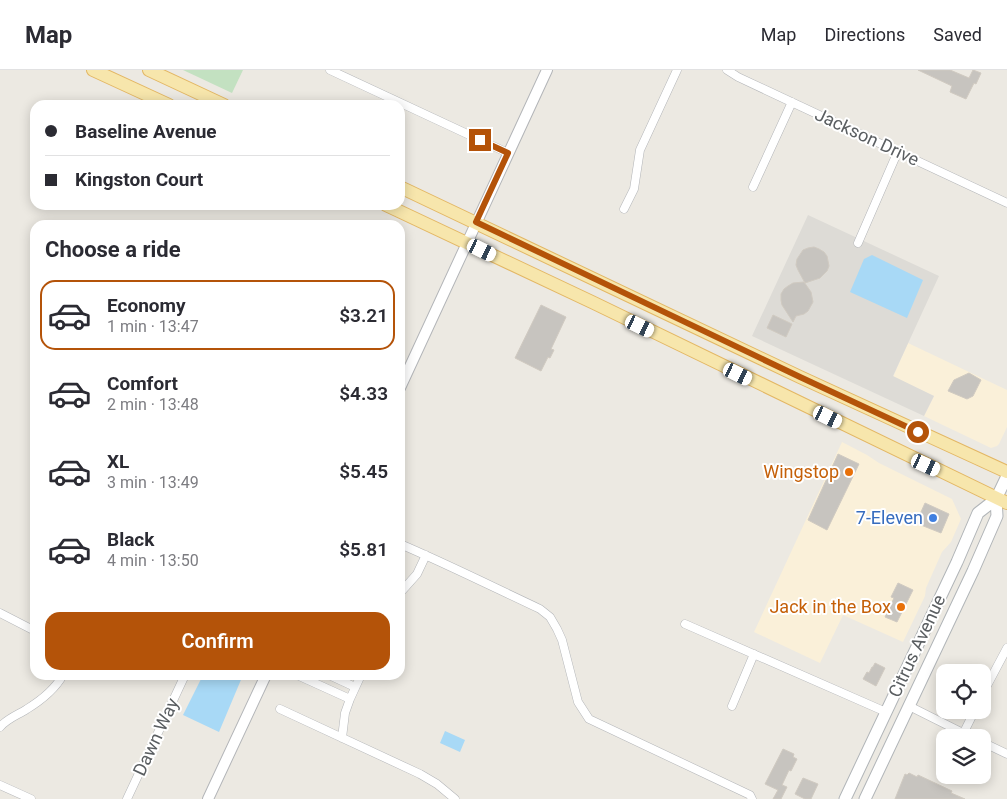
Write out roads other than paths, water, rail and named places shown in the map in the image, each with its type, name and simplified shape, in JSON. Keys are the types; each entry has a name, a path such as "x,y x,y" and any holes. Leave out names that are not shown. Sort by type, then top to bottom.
{"main road":[{"path":"93,70 158,100"},
{"path":"149,70 213,100"},
{"path":"405,189 1007,474"},
{"path":"397,210 1002,501"},
{"name":"Citrus Avenue","path":"865,799 973,571 997,516 1007,474"},
{"name":"Citrus Avenue","path":"845,799 957,562 978,513 1002,501"}],"street":[{"path":"330,70 394,100"},
{"path":"405,377 546,70"},
{"path":"624,209 634,189 640,150 677,70"},
{"name":"Jackson Drive","path":"726,70 1007,203"},
{"path":"753,187 792,102"},
{"path":"405,105 508,153"},
{"path":"858,243 898,151"},
{"path":"405,546 540,609 550,617 562,640 578,702 590,719 750,794 752,799"},
{"path":"405,587 416,574 426,555"},
{"path":"0,613 30,628"},
{"path":"685,624 886,712"},
{"path":"991,678 1007,648"},
{"path":"732,706 754,654"},
{"path":"0,727 9,719 41,699 59,680"},
{"name":"Dawn Way","path":"127,799 183,680"},
{"path":"208,799 264,680"},
{"path":"317,680 350,699"},
{"path":"340,680 356,687"},
{"path":"342,738 350,699 359,680"},
{"path":"909,706 951,729"},
{"path":"280,708 420,774 438,784 455,799"},
{"path":"991,746 1007,754"},
{"path":"0,785 31,799"}],"water":[{"path":"872,255 923,280 907,318 850,292 864,259"},
{"path":"200,680 241,680 219,732 183,715"},
{"path":"445,731 465,740 460,752 440,743"}],"place":[{"name":"Wingstop","path":"849,472"},
{"name":"7-Eleven","path":"933,518"},
{"name":"Jack in the Box","path":"901,607"}]}
